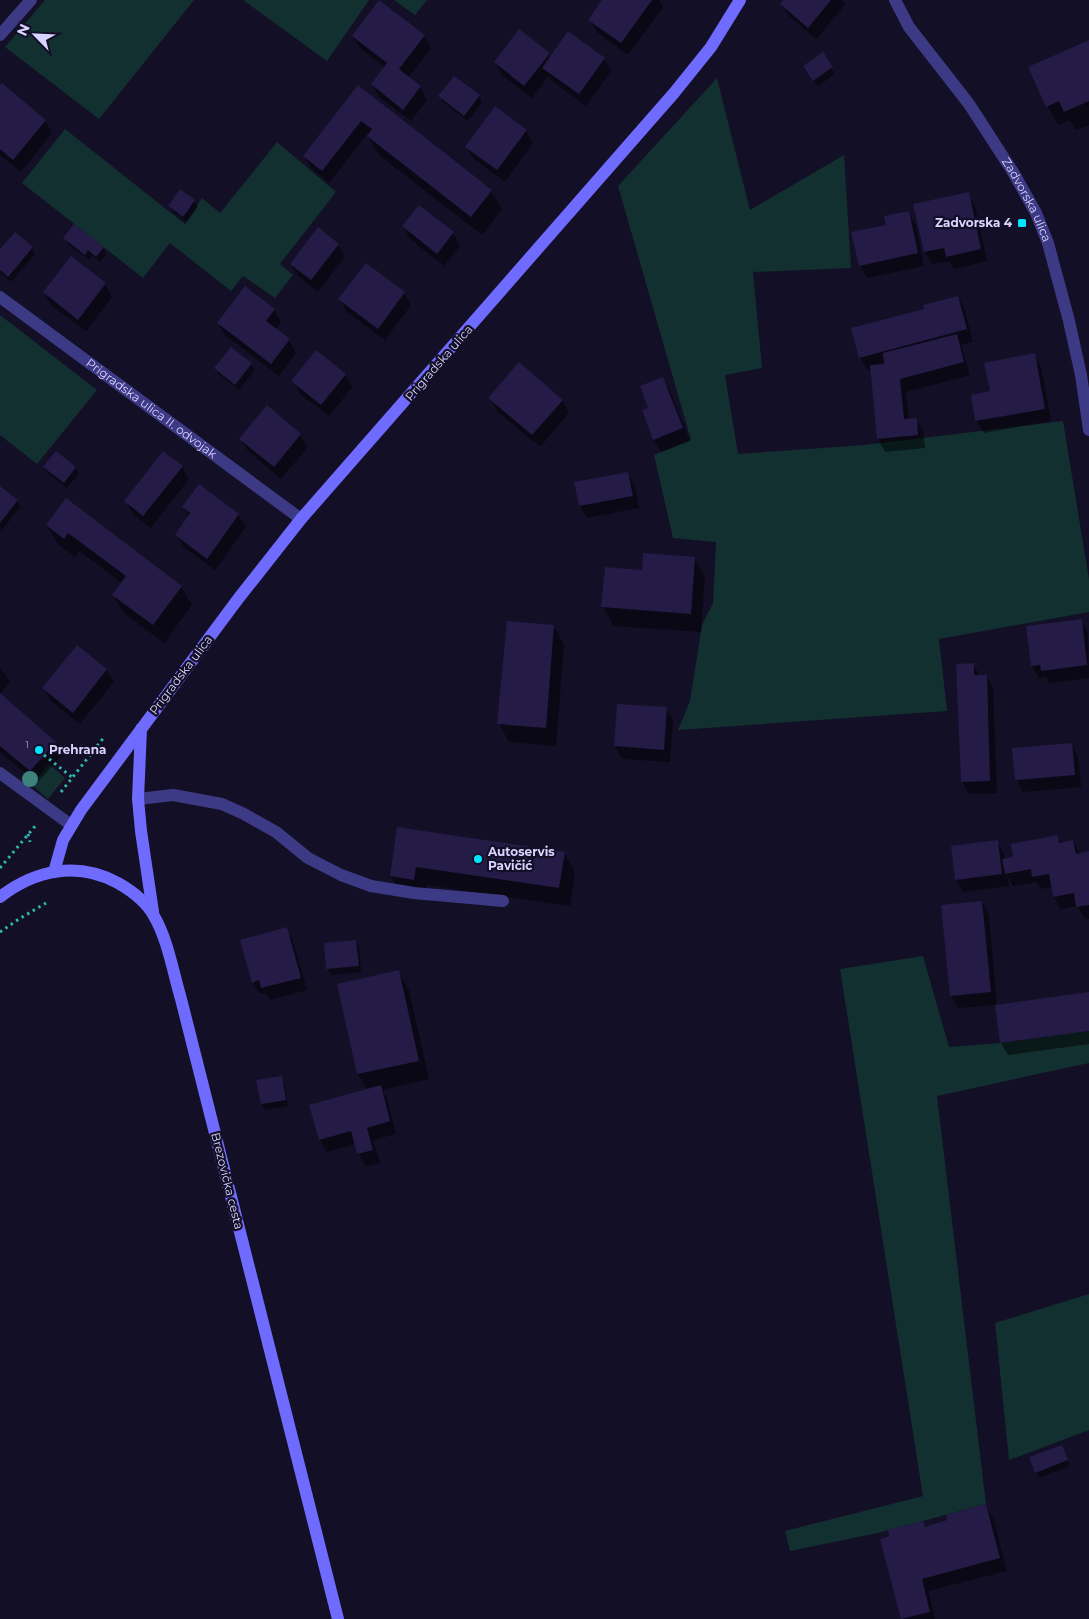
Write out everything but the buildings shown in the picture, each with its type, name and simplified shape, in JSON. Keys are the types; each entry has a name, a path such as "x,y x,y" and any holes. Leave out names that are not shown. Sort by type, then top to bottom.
{"main road":[{"name":"Prigradska ulica","path":"54,872 63,840 71,825 238,599 301,519 674,92 711,47 740,0"},
{"path":"141,729 138,799 154,915"},
{"name":"Brezovička cesta","path":"0,898 23,882 54,872 70,870 99,874 127,888 142,900 154,915 162,932 181,999 338,1619"}],"street":[{"path":"0,35 31,0"},
{"name":"Zadvorska ulica","path":"895,0 909,27 969,104 1013,172 1036,213 1048,243 1069,321 1081,375 1089,430"},
{"name":"Prigradska ulica II. odvojak","path":"0,297 301,519"},
{"path":"0,773 71,825"},
{"path":"138,799 173,795 222,804 276,832 308,858 341,875 371,886 414,893 503,901"}],"path":[{"path":"44,755 73,778"},
{"path":"0,869 28,834 30,842"},
{"path":"0,932 46,903"}],"green space":[{"path":"45,0 194,0 99,119 5,47"},
{"path":"243,0 369,0 327,61"},
{"path":"394,0 427,0 415,15"},
{"path":"717,78 750,210 844,155 851,268 753,272 762,368 725,375 738,454 864,445 1063,421 1089,579 1089,612 939,639 947,711 678,730 690,701 702,625 713,603 716,542 673,538 654,455 691,440 618,186"},
{"path":"65,129 185,224 202,198 220,213 277,142 336,192 280,264 293,275 275,298 243,276 231,291 170,243 143,278 22,183"},
{"path":"0,315 97,390 37,464 0,435"},
{"path":"49,764 65,778 48,799 24,778 30,771 38,778"},
{"path":"923,956 949,1047 1000,1043 1089,1031 1089,1063 937,1096 986,1504 878,1533 790,1551 785,1531 923,1496 840,969"},
{"path":"1089,1294 1089,1430 1009,1460 995,1323"}],"place":[{"name":"Zadvorska 4","path":"1022,223"},
{"name":"Prehrana","path":"39,750"},
{"name":"Autoservis Pavičić","path":"478,859"}]}
